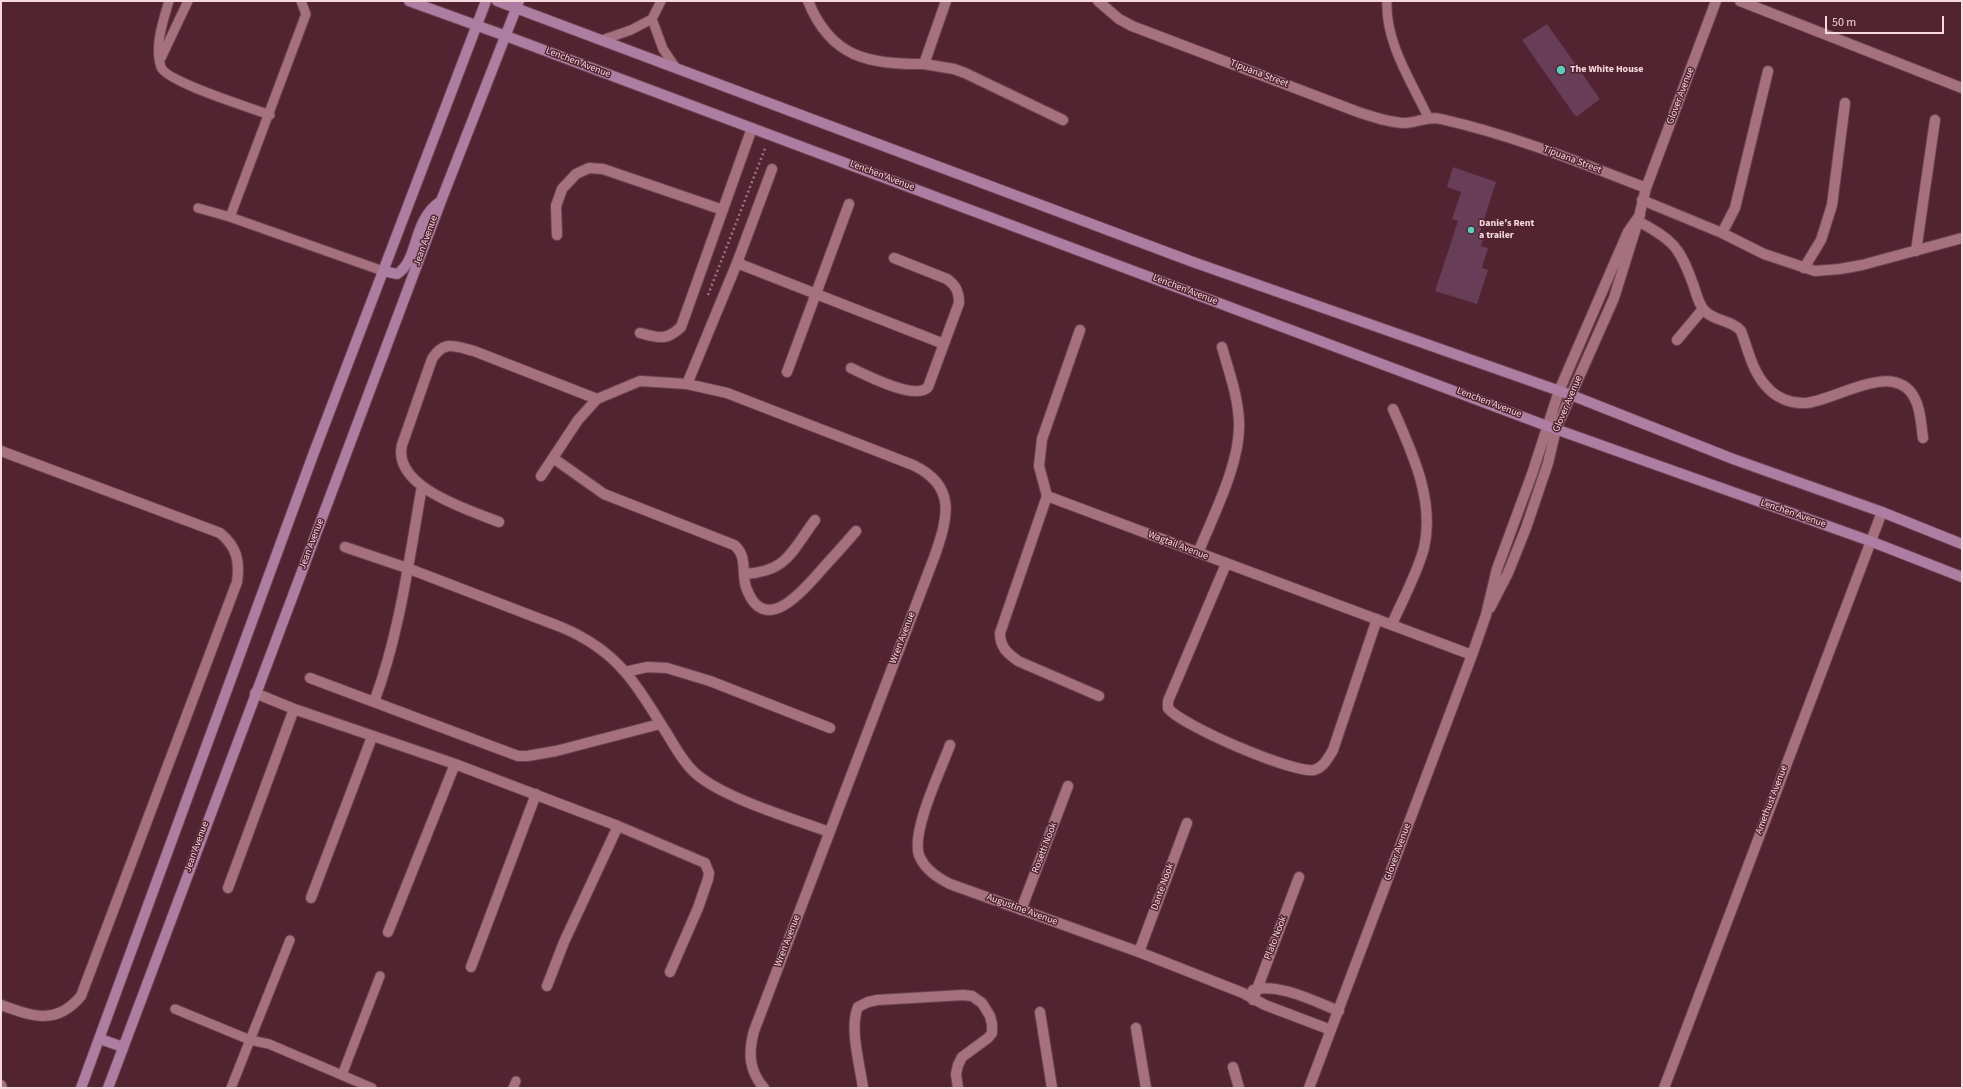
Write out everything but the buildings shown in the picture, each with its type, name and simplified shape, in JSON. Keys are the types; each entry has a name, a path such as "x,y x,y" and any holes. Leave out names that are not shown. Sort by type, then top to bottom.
{"main road":[{"name":"Lenchen Avenue","path":"409,1 1551,427 1870,541 1962,577"},
{"path":"81,1088 313,455 486,1"},
{"path":"498,1 518,4 602,40 1193,262 1571,395 1733,459 1882,512 1962,544"},
{"name":"Jean Avenue","path":"108,1088 255,693 441,201 518,4"},
{"path":"383,271 397,274 404,268 423,218 433,206 441,201"},
{"path":"100,1039 123,1047"}],"street":[{"path":"808,1 821,25 833,40 845,49 874,62 890,64 924,64 954,69 1063,120"},
{"path":"924,64 946,1"},
{"name":"Tipuana Street","path":"1098,1 1114,15 1132,26 1358,112 1377,118 1406,123 1417,122 1428,117 1500,134 1646,188"},
{"name":"Glover Avenue","path":"1551,427 1571,395 1614,298 1646,188 1716,1"},
{"path":"1740,1 1962,88"},
{"path":"1722,233 1732,216 1737,201 1768,71"},
{"path":"1804,268 1821,240 1832,205 1845,103"},
{"path":"1916,251 1935,120"},
{"path":"640,333 661,338 672,336 681,327 752,128"},
{"path":"557,235 556,206 562,189 576,174 589,168 603,169 723,210"},
{"path":"687,384 772,169"},
{"path":"1642,200 1722,233 1764,254 1815,271 1840,269 1916,251 1962,238"},
{"path":"786,372 817,293 849,204"},
{"path":"1638,218 1674,244 1686,267 1703,309 1716,318 1737,326 1741,331 1760,380 1766,387 1779,397 1790,402 1808,403 1868,384 1882,382 1902,385 1915,399 1923,438"},
{"name":"Glover Avenue","path":"1309,1088 1486,615 1508,573 1526,528 1548,463 1551,427 1559,391 1592,312 1638,218"},
{"path":"851,368 906,390 921,392 928,387 960,303 957,289 947,279 894,258"},
{"path":"736,263 817,293 944,344"},
{"path":"1677,340 1703,309"},
{"path":"1080,330 1042,438 1039,466 1047,496 1000,633 1000,641 1008,654 1018,661 1099,696"},
{"path":"499,522 435,496 422,486 406,470 401,460 400,453 432,359 441,348 446,346 455,346 474,351 597,399 578,420 540,476"},
{"path":"1198,554 1227,479 1239,437 1237,399 1222,347"},
{"name":"Wren Avenue","path":"597,399 640,381 687,384 727,393 924,470 939,485 945,498 947,513 944,528 935,555 829,832 751,1042 749,1051 752,1069 757,1080 764,1088"},
{"path":"1392,624 1418,565 1424,547 1427,511 1420,476 1410,447 1393,409"},
{"path":"1,451 220,533 233,546 238,556 239,570 237,582 81,996 73,1006 64,1012 52,1016 42,1017 1,1005"},
{"path":"553,458 604,494 734,545 742,554 745,586 756,604 772,610 783,606 802,592 856,532"},
{"path":"374,702 396,633 422,486"},
{"name":"Wagtail Avenue","path":"1047,496 1198,554 1392,624 1472,655"},
{"name":"Amethust Avenue","path":"1664,1088 1882,512"},
{"path":"744,574 771,570 783,563 815,520"},
{"path":"345,547 407,568 572,632 600,649 625,672 691,769 702,779 738,797 829,832"},
{"path":"1226,564 1168,701 1168,708 1191,724 1277,763 1306,770 1320,768 1326,762 1333,750 1377,619"},
{"path":"625,672 647,667 667,668 710,681 830,728"},
{"path":"310,678 510,754 527,756 590,743 660,724"},
{"path":"255,693 294,709 372,737 455,764 536,794 701,860 707,868 708,879 698,908 670,972"},
{"path":"228,888 294,709"},
{"path":"312,898 372,737"},
{"name":"Augustine Avenue","path":"950,745 919,830 917,846 920,857 938,878 950,884 1139,952 1243,993 1252,1000 1331,1030"},
{"path":"388,932 455,764"},
{"name":"Rosetti Nook","path":"1021,910 1068,786"},
{"path":"471,967 536,794"},
{"name":"Dante Nook","path":"1139,952 1187,823"},
{"path":"547,986 564,942 618,826"},
{"name":"Plato Nook","path":"1252,1000 1299,877"},
{"path":"1243,993 1257,988 1276,989 1339,1011"},
{"path":"863,1088 854,1020 858,1008 868,1002 877,1000 963,995 972,996 982,1003 990,1016 992,1033 988,1038 967,1051 962,1057 956,1074 958,1088"},
{"path":"1040,1012 1052,1088"},
{"path":"1136,1028 1146,1088"},
{"path":"1232,1067 1239,1088"}],"lane":[{"path":"169,1 161,32 160,59 163,70 170,77 270,115"},
{"path":"160,59 188,1"},
{"path":"230,218 270,115 306,14 301,1"},
{"path":"1387,1 1386,14 1390,36 1428,117"},
{"path":"657,2 652,19 663,49 676,68"},
{"path":"602,40 631,30 652,19"},
{"path":"198,208 383,271"},
{"path":"231,1088 290,940"},
{"path":"342,1076 380,976"},
{"path":"175,1009 250,1040 269,1044 372,1088"}],"path":[{"path":"706,302 771,135"}],"place":[{"name":"The White House","path":"1561,70"},
{"name":"Danie's Rent a trailer","path":"1471,230"}]}
